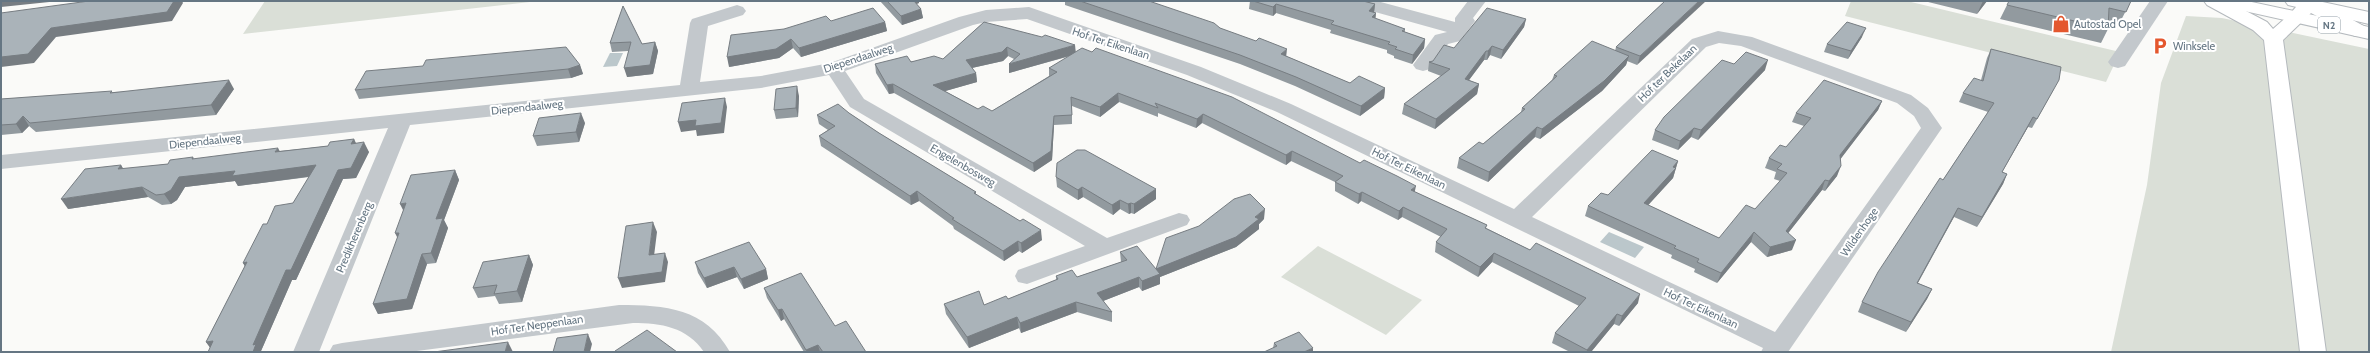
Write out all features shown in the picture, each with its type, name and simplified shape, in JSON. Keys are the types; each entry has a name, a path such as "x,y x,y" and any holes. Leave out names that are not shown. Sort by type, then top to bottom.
{"main road":[{"path":"2213,1 2260,26 2273,39 2313,352"},
{"name":"N2","path":"2222,1 2302,6 2366,28"},
{"path":"2273,39 2302,6"}],"street":[{"path":"1356,1 1459,29"},
{"path":"1423,65 1442,39 1453,37 1466,22 1464,18 1477,1"},
{"path":"2118,62 2159,1"},
{"name":"Diependaalweg","path":"1,162 402,121 761,82 834,68 966,21 1034,7"},
{"name":"Hof Ter Eikenlaan","path":"1034,7 1055,24 1194,71 1284,108 1777,348"},
{"path":"689,90 699,23 736,11"},
{"name":"Hof ter Bekelaan","path":"1516,220 1699,43 1718,37 1752,43 1904,99 1922,112"},
{"name":"Engelenbosweg","path":"834,68 857,103 1105,247"},
{"name":"Wildenhoge","path":"1777,348 1932,128 1922,112"},
{"name":"Predikherenberg","path":"306,352 402,121"},
{"path":"1027,276 1179,220"},
{"name":"Hof Ter Neppenlaan","path":"342,352 619,314 655,313 686,322 710,338 717,352"}],"shaded area":[{"path":"265,1 528,1 530,2 243,34"},
{"path":"1851,1 1907,1 2120,52 2106,82 1845,16"},
{"path":"2186,16 2222,18 2369,49 2369,352 2111,352 2147,185 2161,83"},
{"path":"610,53 623,53 617,66 603,67"},
{"path":"1609,232 1644,247 1635,258 1600,242"},
{"path":"1318,246 1422,300 1386,335 1281,277"}],"building":[{"path":"89,1 174,1 167,12 51,28 28,54 1,57 1,13"},
{"path":"887,1 914,1 921,9 901,16"},
{"path":"1080,1 1149,1 1214,23 1220,28 1256,41 1259,38 1287,49 1281,54 1350,83 1359,76 1385,88 1361,106 1296,77 1240,55"},
{"path":"1253,1 1363,1 1375,4 1369,11 1376,13 1372,17 1405,29 1402,31 1425,39 1413,55 1395,49 1397,47 1388,44 1390,42 1331,24 1334,21 1276,4 1273,7"},
{"path":"1665,1 1699,1 1640,56 1616,47"},
{"path":"2009,1 2131,1 2126,12 2109,8 2108,29 2007,5"},
{"path":"623,6 642,44 655,42 650,65 624,68 631,42 610,43"},
{"path":"873,8 885,22 799,48 791,39 776,49 727,57 731,35 784,29 826,16 831,21"},
{"path":"1487,8 1526,19 1503,50 1492,46 1488,51 1486,51 1465,79 1479,84 1436,119 1404,104 1450,69 1429,62 1433,61 1444,45 1454,48"},
{"path":"984,22 1042,37 1045,35 1075,45 1009,64 1020,54 1007,47 1002,52 966,60 976,73 933,85 978,109 983,106 992,111 1057,72 1049,68 1082,48 1092,52 1096,48 1232,97 1360,163 1364,160 1397,176 1416,186 1411,190 1487,225 1485,228 1530,250 1536,243 1640,294 1622,316 1617,314 1587,350 1555,333 1586,298 1494,253 1480,267 1436,242 1447,229 1403,207 1399,211 1362,192 1359,194 1335,182 1343,176 1292,151 1286,155 1203,114 1197,119 1155,103 1158,108 1118,93 1100,107 1071,97 1072,115 1054,116 1051,151 1033,163 893,84 887,85 875,64 907,56 911,62 934,56 943,59"},
{"path":"1847,22 1866,28 1851,51 1827,44"},
{"path":"1592,41 1629,56 1604,81 1542,129 1537,127 1489,172 1459,158 1479,142 1483,144 1525,109 1522,108 1557,76 1554,75"},
{"path":"566,47 580,65 568,69 355,90 366,71 423,66 426,60"},
{"path":"1991,49 2061,67 2059,80 2037,119 2033,117 2002,172 2007,174 1982,217 1958,208 1917,283 1932,289 1911,322 1862,302 1878,272 1940,178 1943,180 1994,103 1963,93 1974,78 1983,81"},
{"path":"1746,52 1768,60 1701,130 1694,128 1680,141 1655,130 1664,117 1722,60 1734,64"},
{"path":"229,80 211,105 30,123 23,116 16,124 1,125 1,99 112,91 110,93"},
{"path":"1824,80 1882,101 1840,155 1841,166 1829,181 1825,180 1786,231 1796,240 1770,247 1754,232 1721,273 1697,262 1699,259 1674,248 1676,246 1588,206 1601,193 1608,195 1652,150 1678,161 1673,167 1676,168 1644,203 1719,238 1746,205 1755,209 1787,173 1777,169 1782,164 1769,158 1780,145 1786,147 1811,118 1796,113"},
{"path":"797,86 796,108 774,110 776,89"},
{"path":"725,98 721,123 695,126 696,120 678,122 682,103"},
{"path":"838,104 879,133 976,192 974,193 1020,221 1023,219 1041,230 1021,243 1018,241 1003,251 952,219 954,218 917,191 910,196 819,136 835,126 817,115"},
{"path":"581,113 576,132 533,136 539,118"},
{"path":"354,139 351,144 364,142 351,168 338,170 291,270 286,270 253,345 256,344 253,352 208,352 213,341 206,342 247,262 243,263 263,224 267,224 275,206 293,203 316,165 232,176 235,171 179,177 171,190 164,194 156,195 142,187 61,199 85,169 121,165 118,169 168,164 170,160 193,157 192,159 278,148 275,152 328,146 330,142"},
{"path":"1077,150 1085,150 1156,189 1134,204 1128,204 1120,200 1112,205 1082,187 1078,190 1056,177 1057,163"},
{"path":"455,170 436,219 443,218 431,253 422,254 407,299 373,304 399,233 395,233 406,203 400,204 411,175"},
{"path":"1250,194 1265,209 1255,217 1259,219 1236,237 1156,269 1166,238 1199,226 1234,199"},
{"path":"653,222 649,255 665,253 662,272 618,278 626,226"},
{"path":"749,242 766,269 741,279 734,267 704,278 695,262"},
{"path":"1137,246 1160,274 1142,281 1139,277 1097,293 1112,312 1076,302 1020,323 1017,317 967,337 944,304 979,291 984,305 1006,296 1008,299 1058,279 1056,276 1072,270 1077,277 1127,260 1120,252"},
{"path":"529,255 517,291 494,294 497,285 473,288 483,262"},
{"path":"801,273 835,326 846,321 866,352 823,352 818,345 806,350 782,309 778,310 764,288"},
{"path":"647,330 677,352 615,351"},
{"path":"1299,332 1313,348 1304,352 1264,352 1277,346 1274,343"},
{"path":"588,334 584,352 553,352 557,338"},
{"path":"508,342 505,352 434,352"}],"place":[{"name":"Autostad Opel","path":"2061,24"},
{"name":"Winksele","path":"2160,46"}]}
